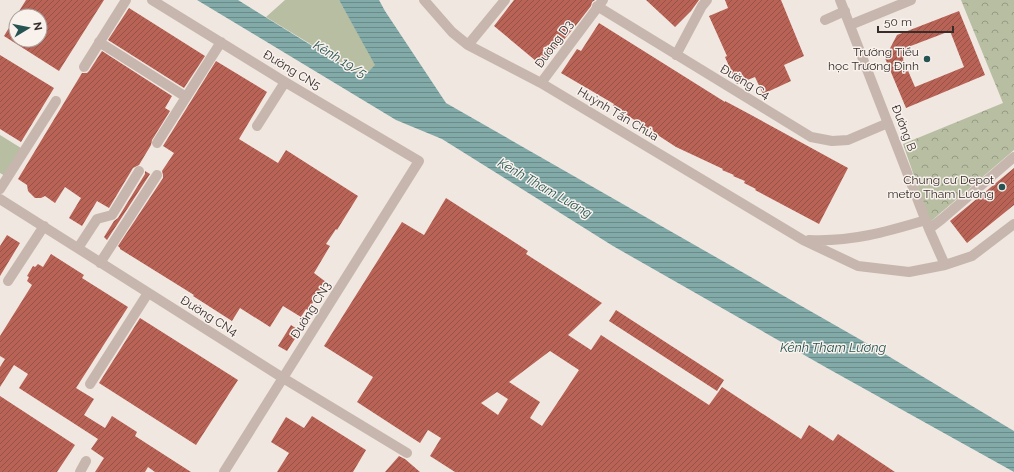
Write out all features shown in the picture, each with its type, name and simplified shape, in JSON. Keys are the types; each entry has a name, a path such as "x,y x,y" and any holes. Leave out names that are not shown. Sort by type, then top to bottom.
{"street":[{"path":"84,67 126,0"},
{"name":"Đường CN5","path":"152,0 285,82 419,161"},
{"name":"Huỳnh Tấn Chùa","path":"424,0 452,32 468,45 541,83 803,240 858,266 909,272 945,264 972,256 1014,224"},
{"path":"468,45 506,0"},
{"path":"676,55 702,6 707,0"},
{"name":"Đường B","path":"840,0 927,224 945,264"},
{"path":"850,24 911,0"},
{"name":"Đường C4","path":"600,3 676,55 811,137 832,141 848,140 888,123"},
{"name":"Đường D3","path":"541,83 600,3"},
{"path":"825,20 845,11"},
{"path":"99,42 186,97"},
{"path":"157,143 220,42"},
{"path":"257,126 285,82"},
{"path":"0,189 56,101"},
{"path":"927,224 942,219 1014,157"},
{"name":"Đường CN3","path":"224,472 419,161"},
{"path":"78,248 97,219 112,215 139,171"},
{"path":"100,263 157,175"},
{"name":"Đường CN4","path":"0,198 283,378 407,453"},
{"name":"Huỳnh Tấn Chùa","path":"803,240 827,241 857,239 927,224"},
{"path":"8,281 44,226"},
{"path":"90,384 148,293"},
{"path":"80,472 86,461"}],"green space":[{"path":"285,0 339,0 376,65 367,73 358,73 266,17"},
{"path":"961,0 1014,0 1014,150 930,222 903,144 1003,103"},
{"path":"0,135 21,148 5,176 0,173"}],"water":[{"name":"Kênh Tham Lương","path":"197,0 238,0 348,68 358,73 367,73 375,65 339,0 379,0 446,103 868,344 1014,431 1014,472 827,368 613,246 442,139 396,120"}],"building":[{"path":"26,0 104,0 59,71 23,48 48,48 48,8 21,8"},
{"path":"514,0 595,0 542,66 494,26"},
{"path":"646,0 699,0 691,11 675,27"},
{"path":"725,0 781,0 804,56 784,65 791,81 763,94 755,77 737,84 725,57 727,56 709,16 728,8"},
{"path":"129,8 205,56 184,88 108,40"},
{"path":"959,11 985,75 906,108 885,58 897,35","holes":["950,31 964,67 915,87 903,59 908,47"]},
{"path":"599,23 725,102 848,168 819,224 755,190 756,189 744,183 745,181 722,170 723,169 676,147 613,106 614,104 561,73 577,49 581,51"},
{"path":"8,29 8,39 4,36"},
{"path":"102,51 172,96 165,108 170,111 139,165 133,168 109,208 97,201 82,226 69,218 81,198 65,187 55,203 45,196 35,198 28,191 27,185 18,179 82,73 87,73 89,71"},
{"path":"0,55 54,88 21,142 0,129"},
{"path":"216,61 267,92 239,139 278,163 286,150 358,196 337,230 336,229 326,244 330,246 314,273 326,282 308,310 306,309 301,317 283,306 270,327 240,308 232,321 193,296 194,295 120,249 118,246 163,178 162,171 174,153 163,146"},
{"name":"Chung cư Depot metro Tham Lương","path":"1014,168 1014,205 967,243 950,221"},
{"path":"145,171 150,174 107,240 104,237 114,221 118,218 145,174"},
{"path":"446,198 528,251 526,254 602,303 568,335 591,350 601,335 709,405 722,387 801,439 809,425 833,441 838,434 895,472 455,472 430,456 441,438 428,430 420,443 357,402 373,377 324,346 402,222 424,235","holes":["550,351 579,370 542,426 530,418 540,402 509,382","497,392 508,399 498,415 481,403"]},
{"path":"7,235 20,243 0,276 0,246"},
{"path":"51,254 84,275 82,278 128,307 76,388 94,399 84,415 105,428 112,416 137,432 135,436 191,472 155,472 148,467 145,472 95,472 104,458 91,449 98,439 19,388 28,374 14,365 0,387 0,367 5,359 0,356 0,336 32,285 27,281 29,277 27,276 33,266 35,267 38,264 43,267"},
{"path":"616,310 724,380 717,391 609,321"},
{"path":"140,318 238,380 196,445 99,383"},
{"path":"291,325 300,331 287,351 278,346"},
{"path":"0,396 75,445 57,472 0,472"},
{"path":"312,416 366,450 353,472 277,472 289,453 271,442 286,417 304,428"},
{"path":"399,456 405,459 420,472 385,472"}],"place":[{"name":"Trường Tiểu học Trương Định","path":"927,59"},
{"name":"Chung cư Depot metro Tham Lương","path":"1002,187"}],"water label":[{"name":"Kênh 19/5","path":"340,59"}]}
